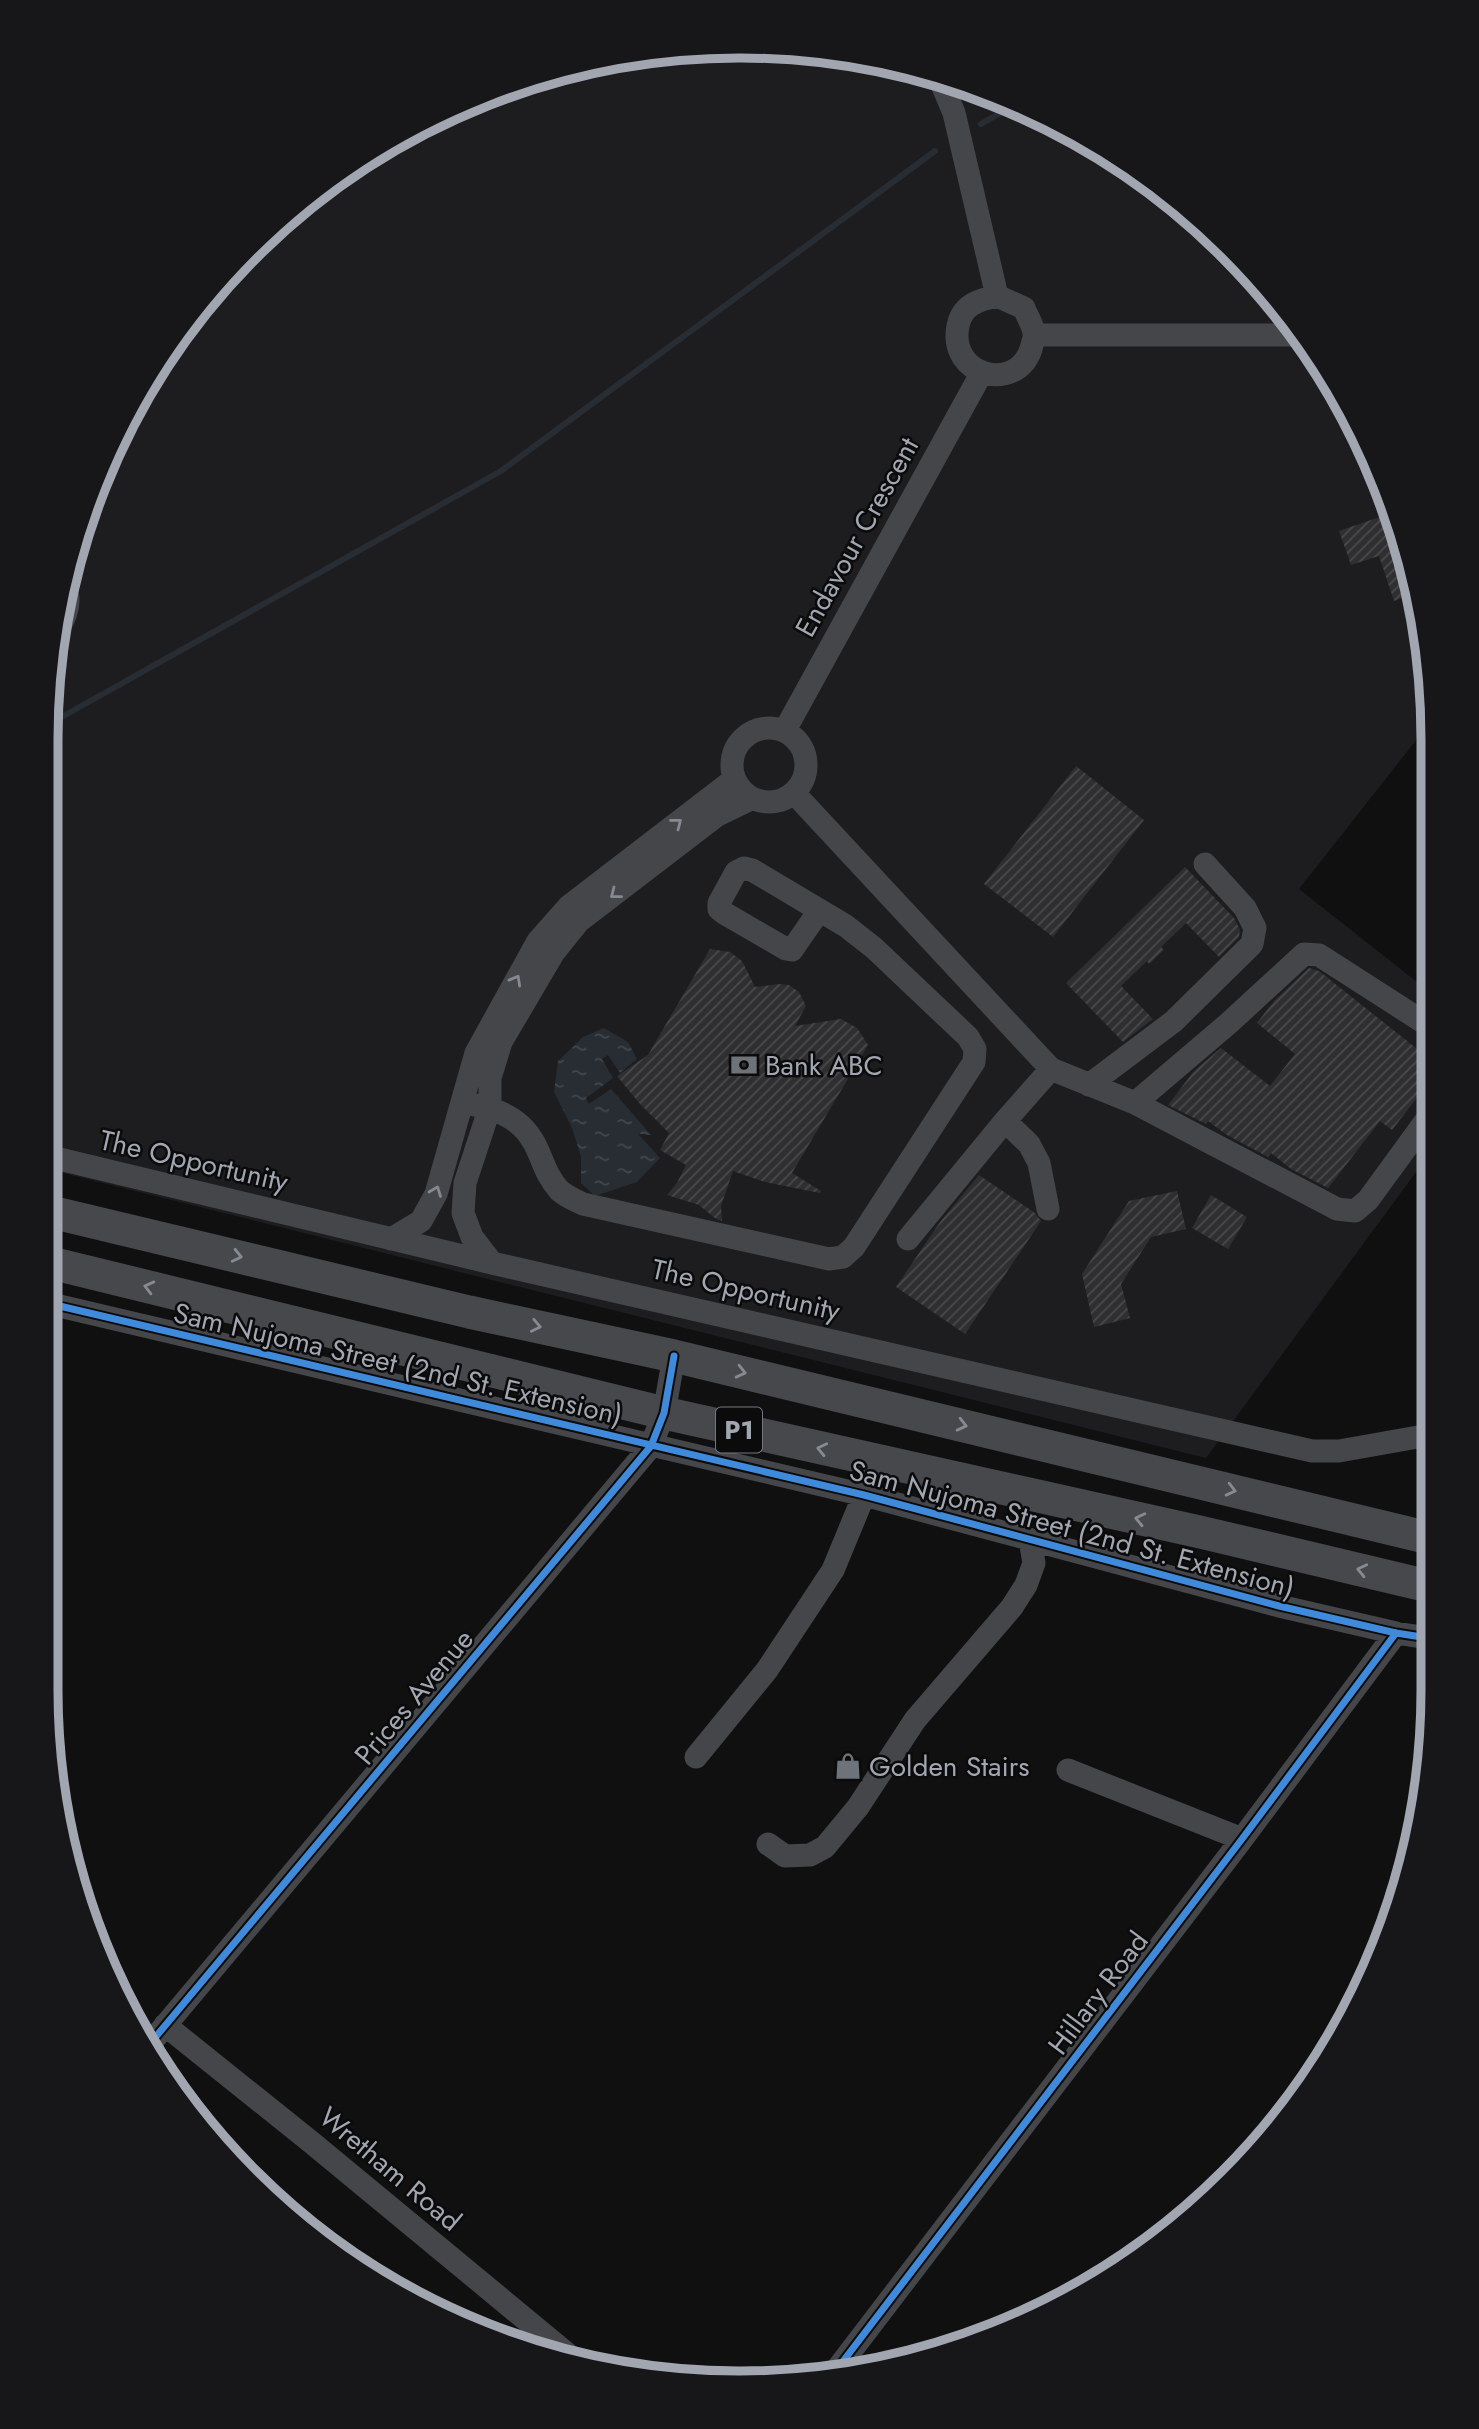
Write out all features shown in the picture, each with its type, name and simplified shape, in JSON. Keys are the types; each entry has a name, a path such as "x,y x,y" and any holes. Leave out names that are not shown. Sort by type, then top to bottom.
{"highway":[{"name":"P1","path":"58,1214 470,1312 674,1356 1421,1536"},
{"name":"P1","path":"58,1266 664,1413 1200,1532 1421,1584"}],"street":[{"path":"944,90 954,113 997,296"},
{"path":"997,296 1024,308 1035,335 1027,359 1007,374 981,374 963,360 955,340 959,317 975,301 997,296"},
{"path":"1035,335 1288,335"},
{"name":"Endavour Crescent","path":"785,730 981,374"},
{"path":"763,727 785,730 803,747 807,772 795,793 774,804 751,799 733,780 731,757 743,737 763,727"},
{"path":"391,1239 421,1221 436,1194 476,1053 538,941 569,906 733,780"},
{"path":"795,793 1051,1069 1135,1103 1337,1209 1354,1211 1368,1200 1421,1127"},
{"path":"492,1263 472,1237 463,1213 465,1183 490,1107 489,1078 501,1042 554,952 579,921 716,816 751,799"},
{"path":"1089,1085 1174,1021 1252,944 1255,928 1245,908 1205,864"},
{"path":"463,1103 490,1107 517,1122 533,1141 543,1167 561,1192 583,1204 829,1259 843,1257 854,1247 974,1062 975,1049 968,1037 874,948 846,926 819,911"},
{"path":"1135,1103 1229,1023 1304,954 1320,955 1421,1021"},
{"path":"908,1239 1004,1121 1051,1069"},
{"path":"1004,1121 1029,1144 1034,1153 1048,1209"},
{"name":"The Opportunity","path":"58,1159 492,1263 1312,1451 1339,1451 1421,1436"},
{"name":"Sam Nujoma Street (2nd St. Extension)","path":"58,1306 864,1495 1279,1606 1421,1637"},
{"name":"Prices Avenue","path":"154,2038 651,1446 664,1413 674,1356"},
{"path":"696,1757 767,1670 833,1570 864,1495"},
{"path":"768,1844 785,1856 810,1855 825,1847 858,1807 915,1720 1012,1608 1026,1585 1034,1563 1030,1539"},
{"name":"Hillary Road","path":"842,2363 1396,1633"},
{"path":"1069,1770 1242,1839"},
{"name":"Wretham Road","path":"165,2025 559,2347"}],"shaded area":[{"path":"740,58 784,59 873,71 959,94 1000,110 1041,128 1118,173 1155,199 1222,257 1280,324 1306,361 1351,438 1385,520 1408,606 1420,695 1421,734 1299,889 1421,985 1421,1165 1206,1458 58,1172 59,695 71,606 94,520 128,438 149,399 199,324 257,257 324,199 361,173 438,128 479,110 520,94 606,71 695,59"}],"water":[{"path":"604,1028 628,1042 637,1059 620,1073 608,1055 602,1059 613,1078 586,1098 589,1104 611,1089 651,1135 638,1134 660,1158 637,1182 595,1196 581,1183 581,1157 572,1128 554,1092 558,1061 583,1037"}],"building":[{"path":"1383,516 1406,597 1394,601 1379,556 1351,565 1339,531"},
{"path":"1076,766 1144,820 1053,937 984,884"},
{"path":"1185,867 1234,918 1240,930 1239,937 1219,957 1186,923 1161,947 1164,950 1149,964 1147,961 1121,986 1153,1019 1123,1042 1066,983"},
{"name":"Bank ABC","path":"710,949 730,952 742,961 755,987 789,985 799,992 806,1006 795,1026 841,1019 857,1028 868,1045 792,1173 821,1191 820,1193 765,1182 733,1171 721,1206 722,1221 699,1205 667,1195 686,1165 660,1150 669,1133 617,1076 648,1055"},
{"path":"1309,968 1319,971 1421,1052 1421,1093 1392,1130 1380,1121 1328,1188 1291,1169 1271,1153 1268,1157 1227,1135 1208,1121 1206,1124 1168,1105 1194,1071 1221,1048 1270,1086 1295,1054 1257,1023 1275,1000"},
{"path":"979,1175 1035,1213 1041,1221 965,1334 896,1287 940,1222"},
{"path":"1177,1191 1186,1229 1151,1237 1121,1284 1130,1318 1094,1327 1082,1274 1129,1201"},
{"path":"1211,1195 1247,1217 1228,1249 1192,1228"}],"waterway":[{"path":"981,124 1003,111"},
{"path":"58,719 501,471 935,151"}],"cycle path":[{"path":"58,1306 864,1495 1279,1606 1421,1637"},
{"path":"154,2038 651,1446 664,1413 674,1356"},
{"path":"842,2363 1396,1633"}],"place":[{"name":"Bank ABC","path":"744,1065"},
{"name":"Golden Stairs","path":"848,1766"}]}
